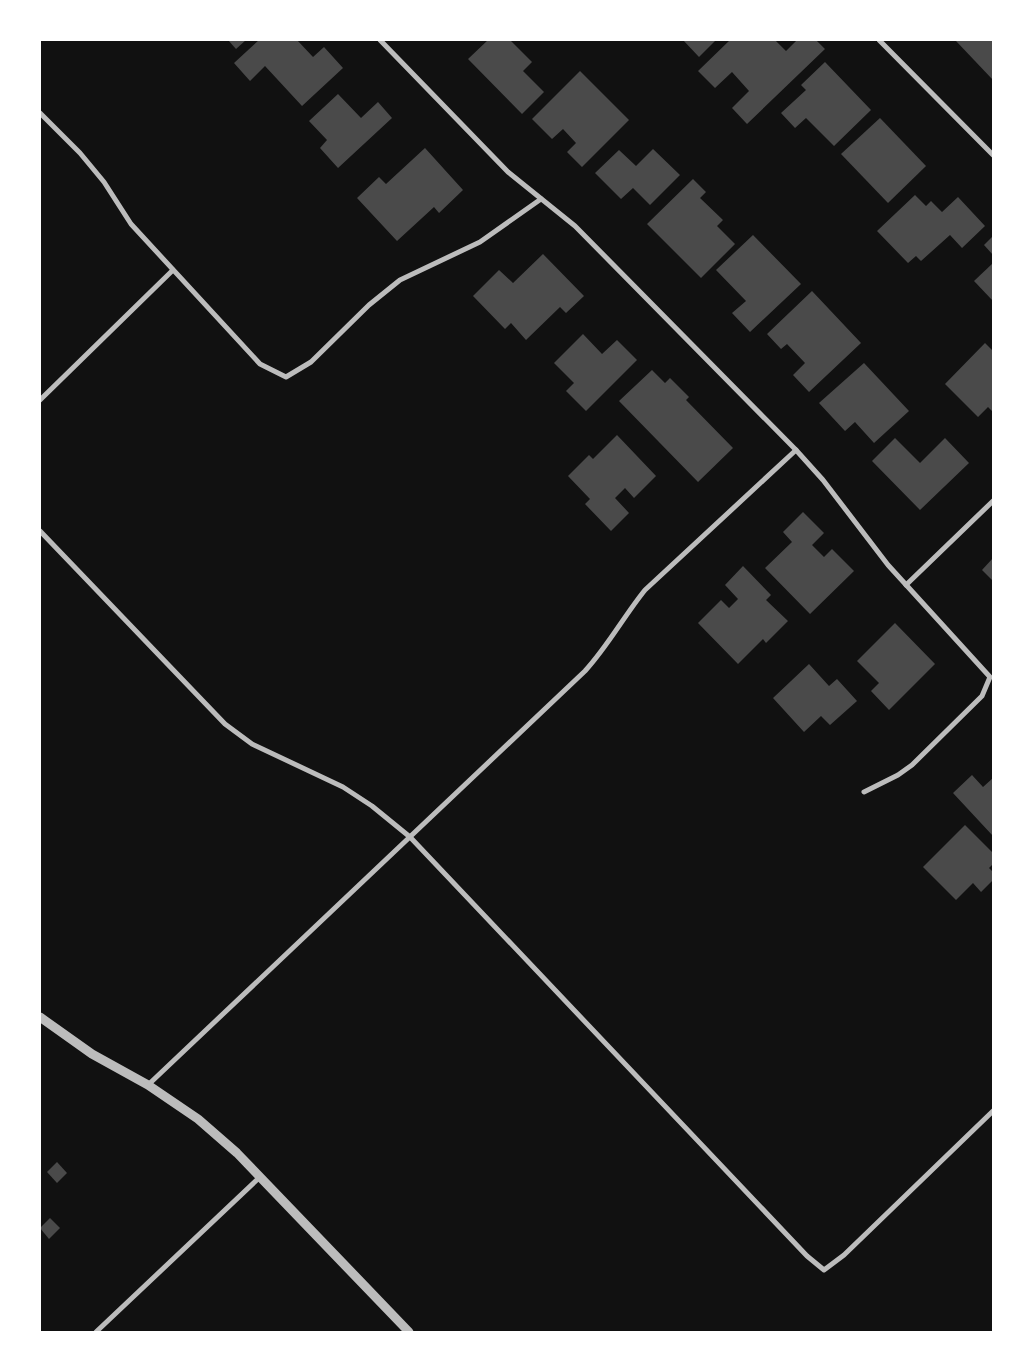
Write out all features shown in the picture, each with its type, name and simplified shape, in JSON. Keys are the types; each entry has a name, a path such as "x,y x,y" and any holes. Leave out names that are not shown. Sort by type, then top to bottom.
{"street":[{"path":"380,40 508,172 582,233 796,450 823,480 906,585 990,677 982,696 912,764 898,775 864,792"},
{"path":"879,40 993,156"},
{"path":"40,113 80,153 104,182 131,224 260,364 286,378 311,362 369,305 400,280 480,242 542,199"},
{"path":"40,400 174,270"},
{"path":"148,1085 585,671 597,658 624,616 645,590 796,450"},
{"path":"906,585 993,501"},
{"path":"40,531 225,724 252,744 343,787 372,806 410,837 807,1256 824,1270 844,1255 993,1111"},
{"path":"40,1017 92,1054 148,1085 198,1119 260,1177 409,1332"},
{"path":"96,1332 260,1177"}],"building":[{"path":"228,40 246,40 236,49"},
{"path":"259,40 297,40 313,57 324,47 343,68 302,106 265,66 250,81 234,63"},
{"path":"488,40 510,40 532,62 523,71 544,92 522,114 468,59"},
{"path":"683,40 716,40 699,57"},
{"path":"730,40 775,40 786,51 797,40 816,40 825,49 747,124 732,108 749,91 732,72 715,88 698,71"},
{"path":"993,40 993,80 956,41"},
{"path":"825,62 871,110 834,146 806,118 795,128 781,113 806,90 801,85"},
{"path":"580,71 629,120 582,167 567,152 576,143 563,129 552,139 532,119"},
{"path":"338,94 361,118 378,102 392,118 338,168 320,148 327,140 309,121"},
{"path":"880,118 926,166 888,203 841,154"},
{"path":"425,148 463,190 439,213 434,207 397,241 357,198 379,177 386,184"},
{"path":"653,149 680,175 650,205 633,188 621,199 595,173 619,150 636,166"},
{"path":"693,179 706,192 700,198 723,220 717,226 735,244 701,278 647,224"},
{"path":"915,195 926,206 931,201 942,212 958,197 985,226 962,248 950,235 921,261 916,256 908,263 877,231"},
{"path":"753,235 801,284 750,332 732,313 746,301 716,270"},
{"path":"993,236 993,255 984,245"},
{"path":"543,254 584,296 566,313 560,307 526,340 511,323 505,329 473,296 499,270 513,283"},
{"path":"993,263 993,301 974,281"},
{"path":"812,291 861,343 809,392 793,375 805,363 787,344 781,349 767,334"},
{"path":"583,334 602,354 617,340 637,360 586,411 566,391 574,383 554,363"},
{"path":"985,343 993,351 993,412 988,407 978,417 945,384"},
{"path":"864,363 909,411 874,443 855,422 845,431 819,403"},
{"path":"652,370 665,383 670,378 689,397 686,400 733,448 698,482 619,401"},
{"path":"617,435 656,476 634,498 625,488 615,498 629,513 611,531 585,504 590,499 568,476 589,455 593,459"},
{"path":"895,438 920,463 945,438 969,463 920,510 872,461"},
{"path":"803,512 824,533 812,545 824,557 832,549 854,571 810,614 765,568 792,542 783,532"},
{"path":"993,558 993,581 982,570"},
{"path":"743,566 771,595 766,600 788,621 766,643 763,639 738,664 698,623 721,600 729,608 738,599 725,585"},
{"path":"895,623 935,664 889,710 871,691 879,683 857,661"},
{"path":"809,664 829,686 837,679 857,701 830,725 821,716 804,732 773,698"},
{"path":"972,775 983,787 993,778 993,836 953,793"},
{"path":"965,825 993,853 993,864 989,868 993,872 993,880 981,892 973,883 956,900 923,867"},
{"path":"57,1162 67,1173 57,1183 47,1172"},
{"path":"50,1218 60,1228 49,1239 40,1228"}]}
